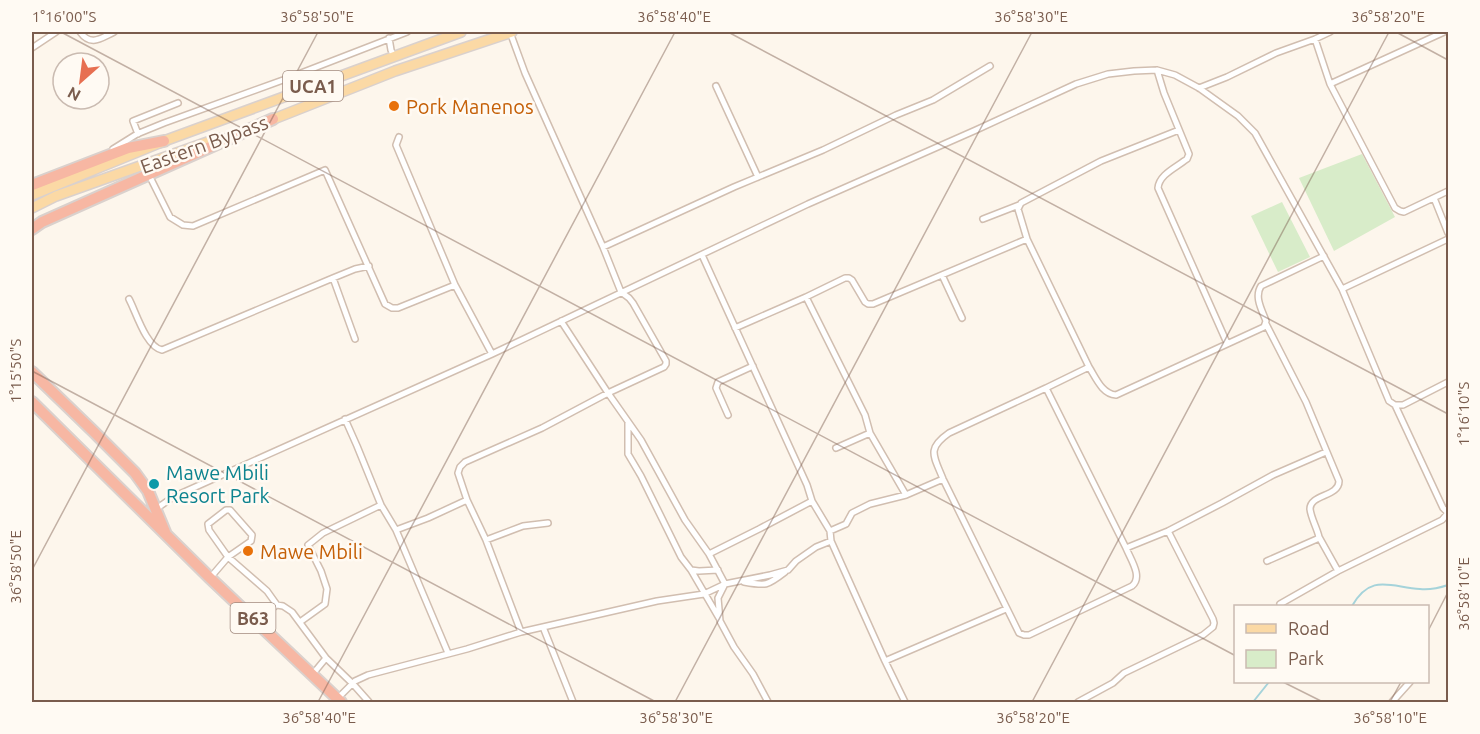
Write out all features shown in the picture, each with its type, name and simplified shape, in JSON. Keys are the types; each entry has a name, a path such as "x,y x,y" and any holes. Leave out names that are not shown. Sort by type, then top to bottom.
{"highway":[{"path":"32,229 42,222 273,119"},
{"path":"32,185 128,148 164,141"},
{"name":"B63","path":"32,378 94,432 135,473 148,491 166,535"},
{"name":"B63","path":"32,402 210,578 339,701"}],"main road":[{"name":"Eastern Bypass","path":"32,195 164,141 461,32"},
{"name":"Eastern Bypass","path":"32,208 56,196 273,119 395,71 511,32"}],"street":[{"path":"32,48 56,32"},
{"path":"80,32 84,38 97,40 114,32"},
{"path":"100,160 138,134 406,32"},
{"path":"511,32 525,73 621,292 633,303 666,361 664,367 542,428 465,462 460,467 459,473 467,500 486,540 521,632"},
{"path":"1199,88 1276,53 1330,32"},
{"path":"1330,84 1444,32"},
{"path":"389,38 395,57"},
{"path":"1315,39 1330,84 1395,208 1404,212 1449,191"},
{"path":"603,247 933,100 990,66"},
{"path":"1157,70 1189,154 1187,159 1160,179 1158,188 1227,343"},
{"path":"156,509 173,497 492,354 808,204 1076,84 1108,74 1157,70 1175,75 1199,88 1238,116 1255,133 1342,289 1389,401 1395,405 1443,508 1449,513 1442,520 1338,571 1280,604"},
{"path":"716,86 758,177"},
{"path":"138,134 133,121 178,103"},
{"path":"983,219 1019,205 1101,161 1179,130"},
{"path":"399,137 396,145 455,285 492,354"},
{"path":"149,175 171,217 183,225 193,226 325,170 386,304 392,308 398,308 455,285"},
{"path":"1434,198 1449,233"},
{"path":"1019,205 1018,209 1027,240 1089,367 1109,395 1116,396 1264,327 1266,324"},
{"path":"1342,289 1449,238"},
{"path":"735,328 845,278 849,278 865,302 873,304 1027,240"},
{"path":"702,255 807,485 812,501 830,531 831,541 905,702"},
{"path":"1324,256 1261,286 1257,297 1266,324 1306,402 1339,480 1339,485 1335,490 1315,501 1310,510 1319,537 1338,571"},
{"path":"129,298 147,339 156,349 162,350 354,269 369,266"},
{"path":"942,275 962,318"},
{"path":"333,278 356,339"},
{"path":"806,297 865,415 870,433 906,495"},
{"path":"561,321 641,440 685,520 709,554 725,584"},
{"path":"728,415 716,387 718,382 753,366"},
{"path":"1046,388 1138,576 1132,586 1029,635 1024,635 1019,633 1006,609 943,479 934,456 934,448 949,433 1089,367"},
{"path":"1395,405 1403,405 1449,382"},
{"path":"345,419 381,505 396,530 448,653"},
{"path":"628,423 628,454 677,550 768,702"},
{"path":"836,448 870,433"},
{"path":"1126,548 1168,531 1273,475 1326,452"},
{"path":"830,531 846,524 852,513 870,504 906,495 943,479"},
{"path":"396,530 467,500"},
{"path":"709,554 812,501"},
{"path":"300,622 325,604 327,588 308,545 323,533 381,505"},
{"path":"210,578 228,556 252,538 252,535 230,510 226,510 207,527 228,556 267,591 278,605 292,612 326,658 369,702"},
{"path":"486,540 524,526 548,523"},
{"path":"1078,702 1113,683 1124,673 1203,635 1214,627 1213,619 1168,531"},
{"path":"1267,561 1319,537"},
{"path":"339,701 353,684 368,675 521,632 657,601 704,594 725,584 788,570 816,546 831,541"},
{"path":"691,570 718,570"},
{"path":"720,621 718,598 725,584"},
{"path":"255,620 278,605"},
{"path":"885,661 1006,609"},
{"path":"543,627 573,702"},
{"path":"312,675 326,658"},
{"path":"1392,702 1408,683"}],"green space":[{"path":"1362,154 1395,217 1334,251 1299,178"},
{"path":"1282,202 1310,257 1278,272 1251,216"}],"waterway":[{"path":"1353,605 1366,589 1382,584 1427,589 1448,585"},
{"path":"1253,702 1268,683"}],"place":[{"name":"Pork Manenos","path":"394,106"},
{"name":"Mawe Mbili Resort Park","path":"154,484"},
{"name":"Mawe Mbili","path":"248,551"}]}
